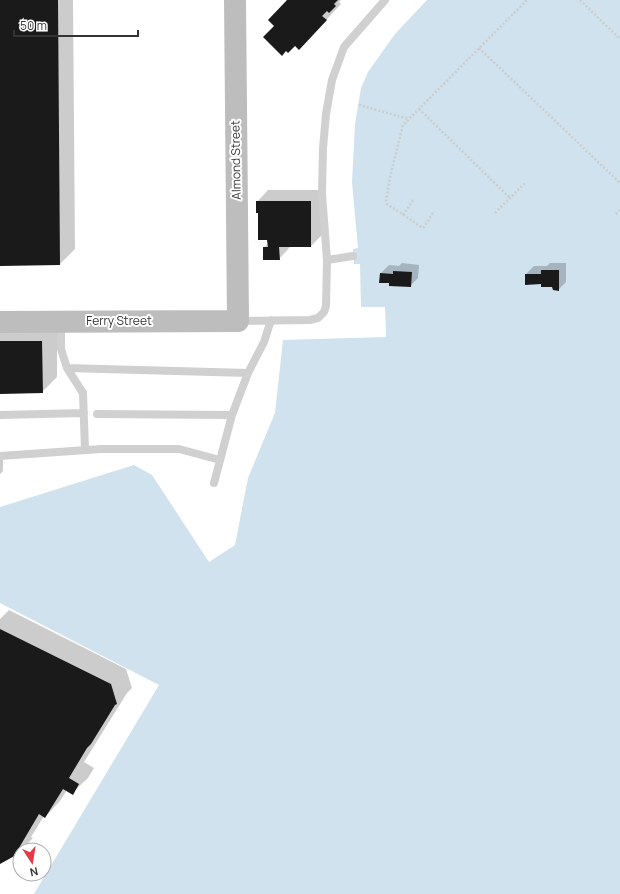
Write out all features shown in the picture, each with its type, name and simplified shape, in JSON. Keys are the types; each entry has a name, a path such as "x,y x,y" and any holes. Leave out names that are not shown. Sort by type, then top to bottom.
{"street":[{"name":"Almond Street","path":"235,0 238,320"},
{"name":"Ferry Street","path":"0,322 238,320"}],"lane":[{"path":"238,320 310,320 318,318 324,312 327,260 322,194 323,148 326,114 332,80 344,47 385,0"},
{"path":"327,260 353,256"},
{"path":"214,482 232,415 248,373 264,342 271,320"},
{"path":"61,322 61,349 67,368 83,393 85,450"},
{"path":"67,368 248,373"},
{"path":"0,415 84,413"},
{"path":"97,414 232,415"},
{"path":"0,456 101,449 179,449 220,460"}],"path":[{"path":"433,213 423,228 387,204 386,201 391,171 403,125 527,0"},
{"path":"580,0 620,39"},
{"path":"480,48 620,183"},
{"path":"359,105 408,119"},
{"path":"418,109 510,198"},
{"path":"495,213 525,184"},
{"path":"403,215 413,200"},
{"path":"616,214 620,210"}],"water":[{"path":"427,0 620,0 620,894 34,894 41,882 52,882 52,864 159,685 0,603 0,507 134,465 152,475 209,562 235,545 248,478 275,413 283,340 386,337 385,307 361,307 360,264 354,264 353,249 358,248 352,182 355,124 361,88 368,72 395,34"}],"building":[{"path":"0,0 58,0 60,265 0,266"},
{"path":"287,0 338,0 334,4 336,6 329,13 327,11 322,16 327,20 299,50 295,46 288,53 286,51 282,56 263,37 274,26 268,20"},
{"path":"256,201 311,201 311,247 279,247 280,260 263,260 263,247 268,247 267,240 258,240 258,213 256,213"},
{"path":"541,270 559,270 559,291 553,290 552,287 541,287 541,284 525,285 525,274 541,274"},
{"path":"393,271 412,272 411,287 389,286 389,283 379,283 380,273 393,274"},
{"path":"0,341 42,341 43,393 0,394"},
{"path":"0,629 111,684 117,704 87,748 69,778 79,784 73,795 63,789 45,818 39,814 22,842 12,842 12,857 0,864"}]}
